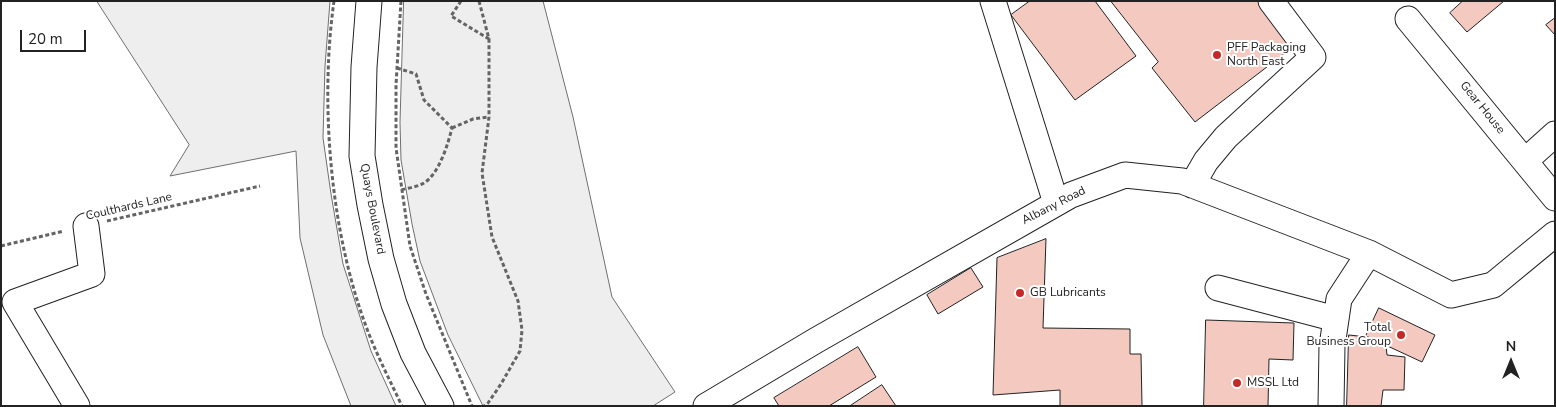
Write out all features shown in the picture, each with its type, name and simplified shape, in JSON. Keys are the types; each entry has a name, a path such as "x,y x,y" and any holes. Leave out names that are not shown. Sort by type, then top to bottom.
{"street":[{"name":"Quays Boulevard","path":"369,1 364,67 362,156 370,205 381,259 394,304 413,353 441,406"},
{"path":"993,1 1056,203"},
{"path":"1192,185 1206,162 1226,137 1313,57 1271,1"},
{"name":"Gear House","path":"1408,19 1555,198"},
{"path":"1525,162 1555,134"},
{"name":"Albany Road","path":"706,406 815,340 1056,203 1071,195 1125,175 1182,181 1369,253 1451,294 1493,285 1555,234"},
{"path":"77,406 15,302 92,274 86,226"},
{"path":"1331,406 1332,346 1339,298 1369,253"},
{"path":"1218,288 1336,319"}],"path":[{"path":"402,1 396,68 396,148 410,246 426,294 472,406"},
{"path":"461,1 451,16 489,40"},
{"path":"479,1 489,40 489,117 482,173 492,238 518,301 522,330 520,351 501,384 484,406"},
{"path":"396,68 416,74 424,100 452,128"},
{"path":"452,128 473,119 489,117"},
{"path":"401,190 424,183 435,171 446,151 452,128"},
{"name":"Coulthards Lane","path":"1,246 260,186"}],"shaded area":[{"path":"97,1 330,1 325,66 323,138 331,194 343,264 371,351 396,406 351,406 323,335 300,238 296,151 170,176 189,145"},
{"path":"404,1 543,1 573,117 612,297 675,392 653,406 483,406 448,335 420,261 412,224 401,160 400,123"}],"building":[{"path":"1030,1 1095,1 1136,56 1075,100 1011,15"},
{"name":"PFF Packaging North East","path":"1111,1 1259,1 1293,47 1195,122 1152,68 1158,62"},
{"path":"1463,1 1504,1 1467,32 1450,13"},
{"path":"1555,18 1555,35 1546,25"},
{"name":"GB Lubricants","path":"1046,239 1043,328 1130,329 1130,354 1141,354 1142,406 1060,406 1060,390 993,395 997,258"},
{"path":"971,268 983,287 938,314 927,295"},
{"name":"Total Business Group","path":"1379,308 1435,335 1422,362 1366,336"},
{"name":"MSSL Ltd","path":"1206,320 1294,323 1293,360 1269,359 1268,406 1204,406"},
{"path":"1349,335 1367,337 1386,346 1387,355 1405,357 1404,390 1383,390 1381,406 1347,406"},
{"path":"858,347 876,377 829,406 779,406 774,398"},
{"path":"882,385 896,406 850,406"}],"place":[{"name":"PFF Packaging North East","path":"1217,55"},
{"name":"GB Lubricants","path":"1020,293"},
{"name":"Total Business Group","path":"1401,335"},
{"name":"MSSL Ltd","path":"1237,383"}]}
